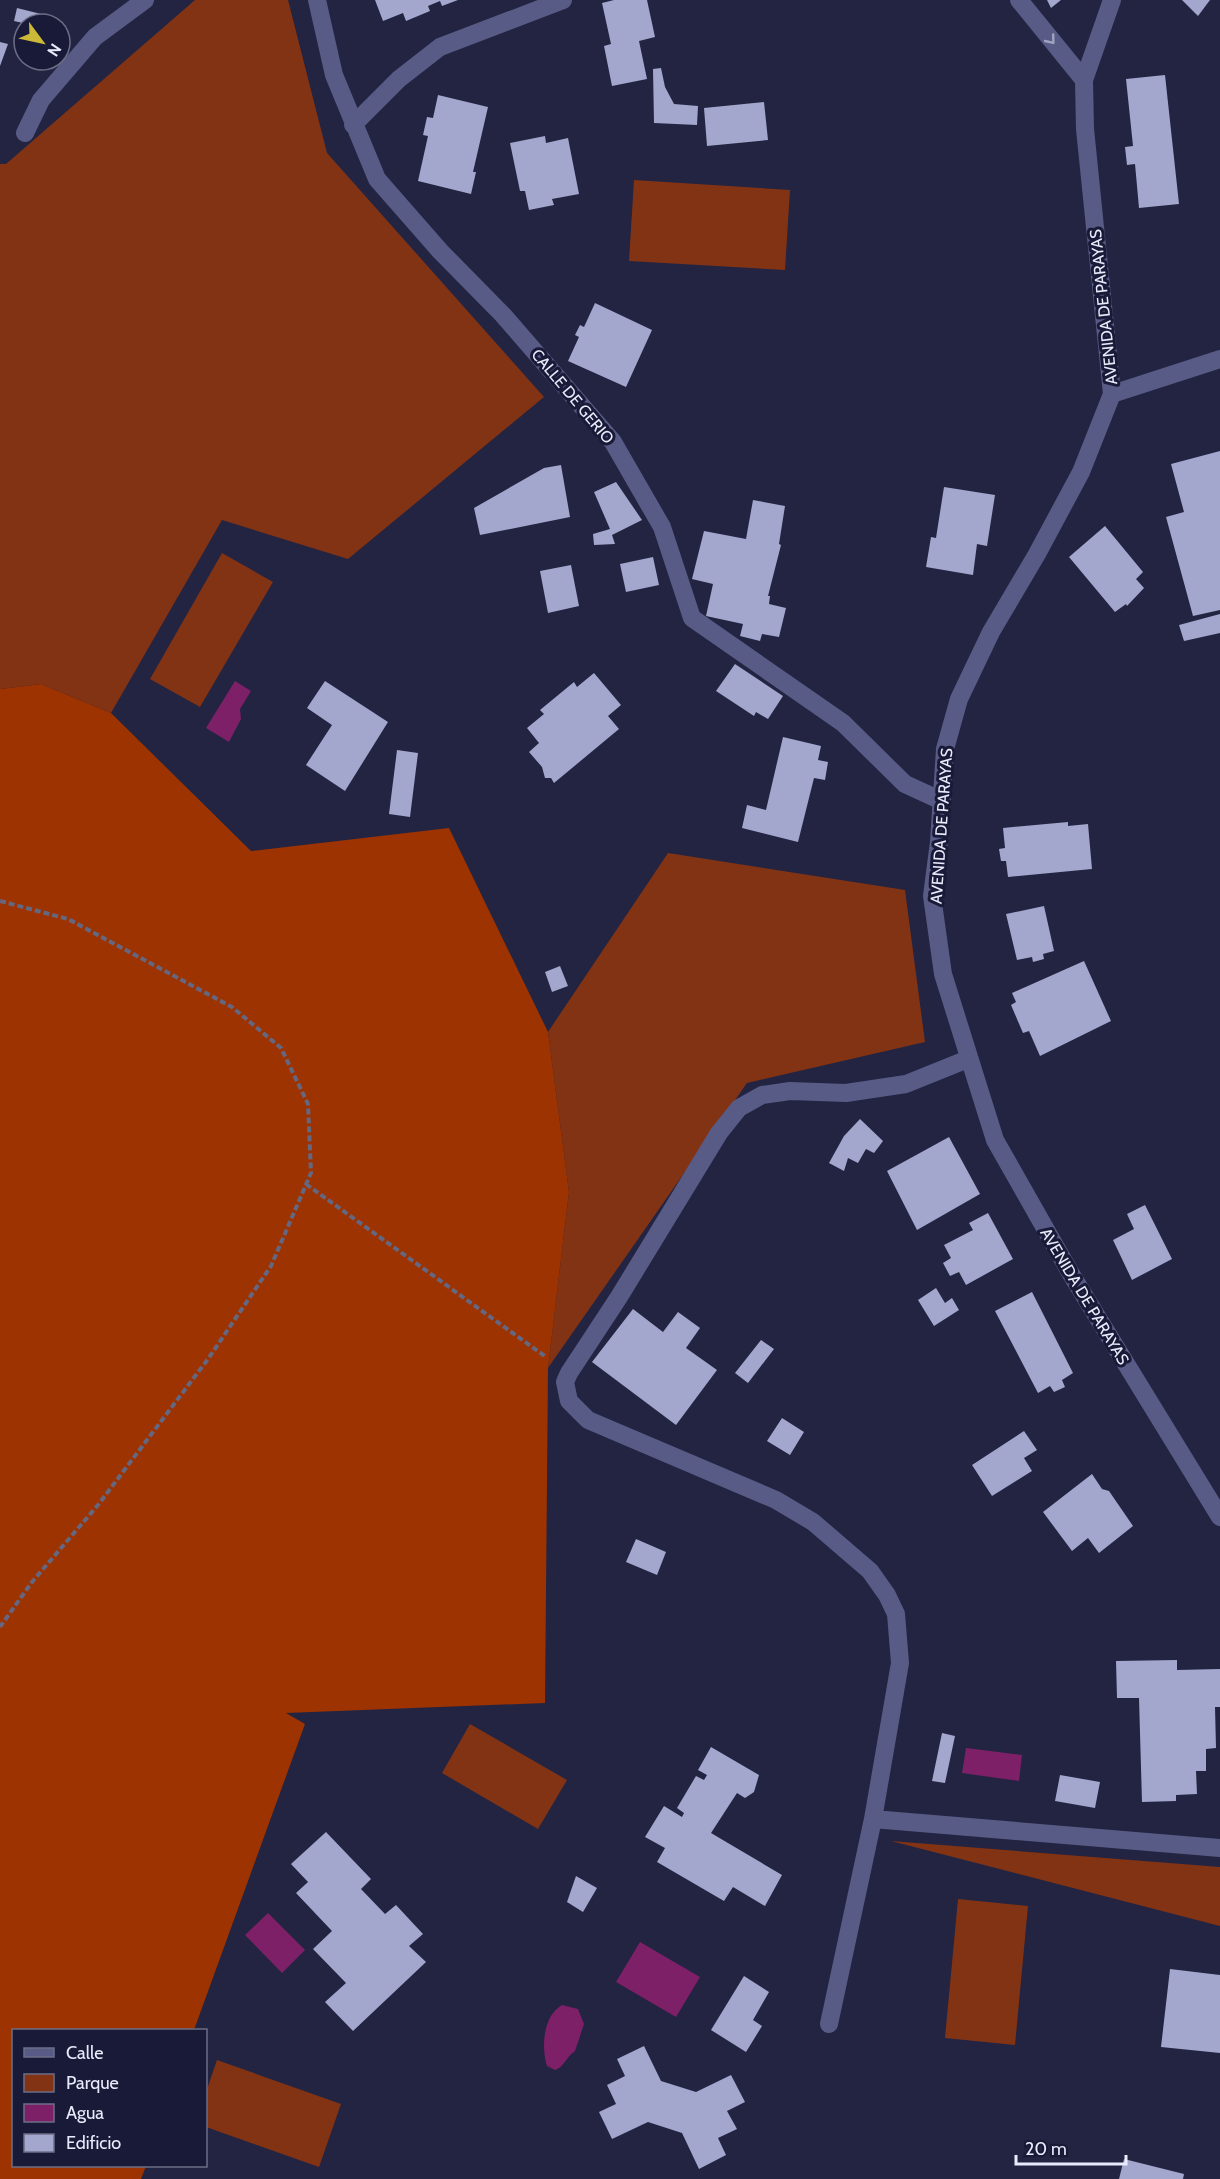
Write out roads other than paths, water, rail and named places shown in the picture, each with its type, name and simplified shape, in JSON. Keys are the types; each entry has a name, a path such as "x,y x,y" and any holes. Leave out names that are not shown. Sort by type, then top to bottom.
{"street":[{"path":"26,133 41,100 95,37 145,0"},
{"name":"CALLE DE GERIO","path":"317,0 334,75 377,179 440,251 503,315 613,442 662,527 692,618 843,723 905,784 942,801"},
{"path":"353,125 399,79 440,47 563,0"},
{"path":"1019,0 1084,80"},
{"name":"AVENIDA DE PARAYAS","path":"1112,0 1084,80 1085,129 1112,394 1081,472 1037,555 991,632 959,699 945,749 932,896 944,974 968,1059 995,1140 1023,1193 1220,1517"},
{"path":"1112,394 1220,358"},
{"path":"829,2024 873,1819 900,1663 896,1614 887,1595 870,1570 813,1522 776,1500 588,1420 569,1401 565,1383 569,1373 619,1297 719,1133 739,1108 762,1095 790,1091 846,1093 906,1084 968,1059"},
{"path":"873,1819 1220,1848"}],"water":[{"path":"235,681 251,691 240,709 241,719 229,742 206,728"},
{"path":"966,1748 1022,1755 1019,1781 962,1773"},
{"path":"268,1913 305,1950 282,1973 245,1935"},
{"path":"640,1942 700,1977 676,2017 616,1982"},
{"path":"562,2005 578,2009 584,2024 575,2051 555,2070 547,2066 544,2041 547,2024"}]}
